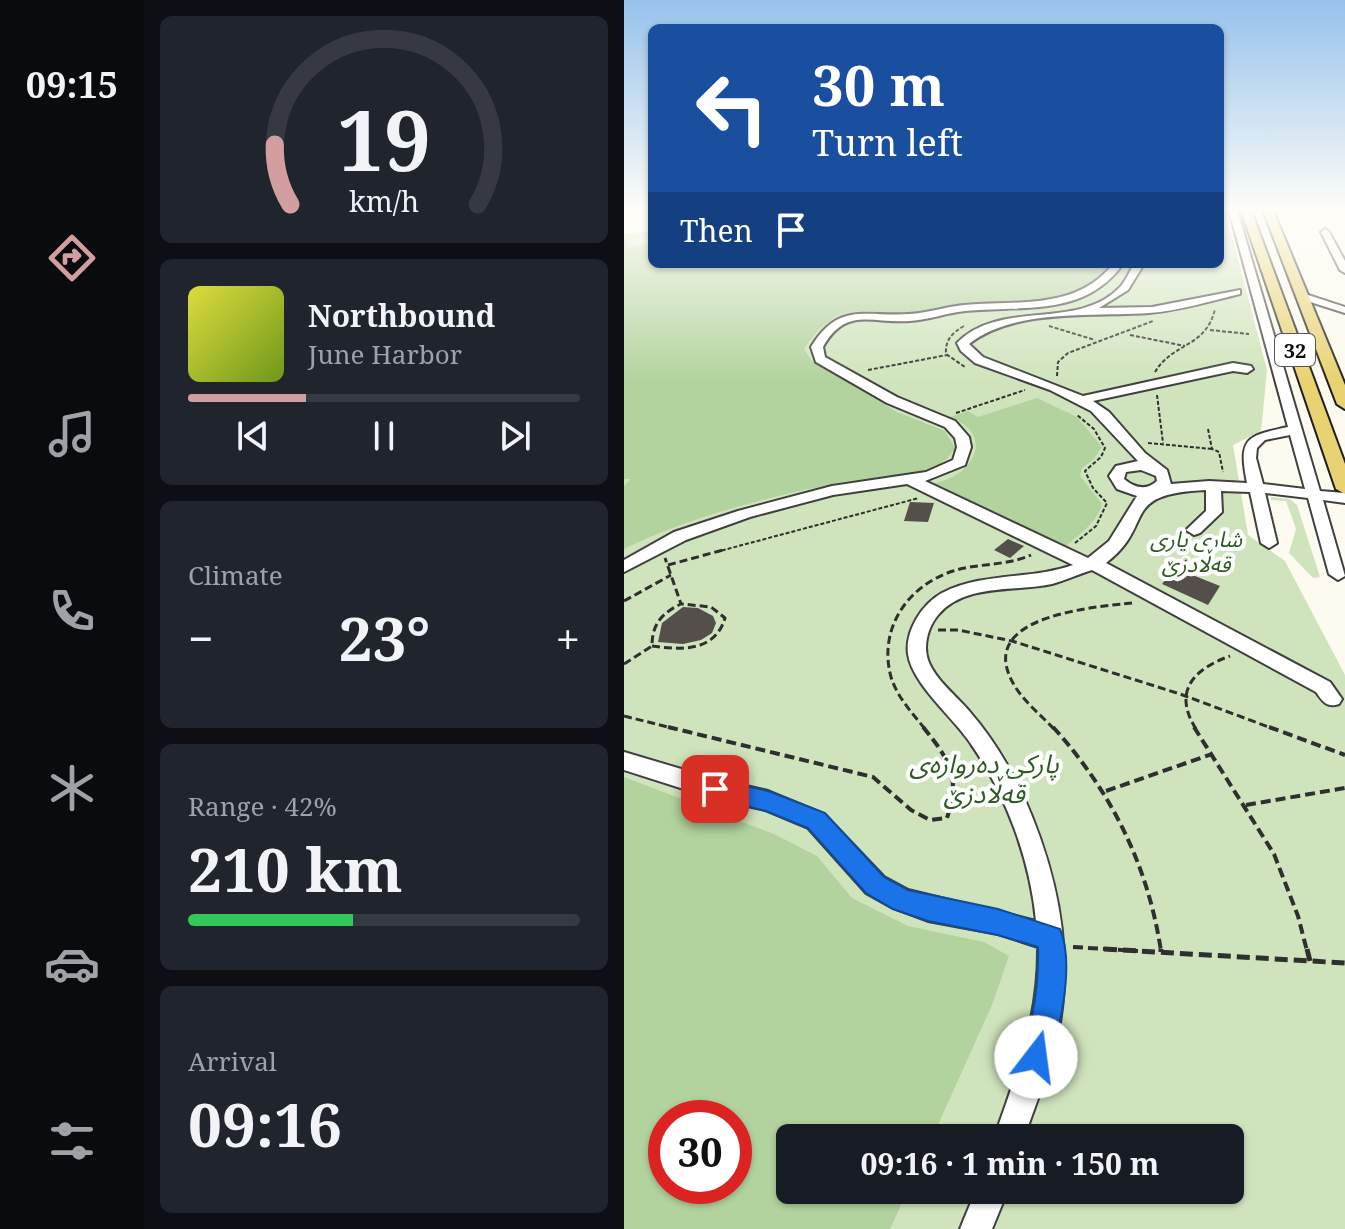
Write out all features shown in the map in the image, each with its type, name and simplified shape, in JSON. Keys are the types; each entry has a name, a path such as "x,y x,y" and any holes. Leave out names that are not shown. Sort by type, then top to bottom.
{"main road":[{"name":"32","path":"1266,267 1345,489"},
{"name":"32","path":"1291,267 1345,404"}],"street":[{"path":"1251,267 1338,574"},
{"path":"624,567 680,536 744,514 841,489 910,480 948,470 960,462 964,447 962,437 950,424 881,395 820,359 817,347 826,333 846,318 907,318 956,309 1075,297 1096,288 1114,268"},
{"path":"1081,311 1113,297 1136,268"},
{"path":"1158,490 1165,482 1159,471 1115,424 1083,400 979,360 965,349 963,343 974,333 999,324 1081,311 1163,308 1236,292"},
{"path":"1302,296 1345,310"},
{"path":"1083,400 1099,394 1233,367 1247,369"},
{"path":"1269,543 1249,458 1250,447 1260,437 1295,430"},
{"path":"1133,497 1116,476 1137,446"},
{"path":"1121,469 1134,465 1159,471 1188,484"},
{"path":"910,480 1161,600 1323,687 1332,699"},
{"path":"1133,497 1188,484 1219,484 1345,498"},
{"path":"1194,530 1214,512 1219,484"},
{"path":"1014,1124 1044,1031 1052,969 1062,942 1051,916 1036,855 1011,794 986,746 919,662 917,644 923,624 937,605 956,593 978,587 1050,578 1090,564 1110,552 1122,537 1133,497"},
{"path":"624,761 715,789 768,801 816,821 875,885 902,900 928,909 998,922 1062,942"},
{"path":"976,1229 986,1204"}],"path":[{"path":"1057,380 1056,369 1078,345 1126,334 1151,323 1163,308"},
{"path":"1038,323 1096,340"},
{"path":"1210,330 1249,334"},
{"path":"1126,334 1187,347"},
{"path":"865,371 947,355"},
{"path":"956,413 1025,390 1018,386"},
{"path":"1063,553 1096,526 1107,503 1093,488 1085,471 1105,452 1101,438 1085,420 1068,409"},
{"path":"1208,429 1212,449"},
{"path":"1137,446 1212,449 1219,452 1219,484"},
{"path":"668,565 939,493"},
{"path":"624,716 873,777 911,810 930,820 947,818 955,801 953,771 938,745 911,713 891,678 891,627 908,599 939,575 976,565 1020,561 1043,543"},
{"path":"662,551 681,604"},
{"path":"624,601 671,575"},
{"path":"1161,600 1076,610 1031,626 1008,646 1006,665 1012,681 1042,713 1105,792 1143,866 1158,923 1161,952"},
{"path":"624,664 652,646 681,650 695,648 715,639 723,629 725,618 720,611 698,604 681,604 660,617 651,633 652,646"},
{"path":"938,630 958,630 1012,641 1185,696 1345,755"},
{"path":"1253,649 1219,659 1200,670 1188,682 1185,696 1187,715 1274,854 1298,916 1310,961"},
{"path":"1105,792 1212,754"},
{"path":"1246,805 1345,788"},
{"path":"1062,942 1161,952 1345,963"}],"green space":[{"name":"پارکی دەروازەی قەڵادزێ","path":"624,267 1240,267 1267,370 1261,431 1233,445 1248,535 1285,561 1345,675 1345,1229 624,1229"},
{"path":"624,267 1107,268 1101,278 1063,295 913,314 851,312 833,319 817,332 804,349 812,361 897,412 945,431 955,448 932,469 912,475 842,482 787,494 675,527 624,549 624,486 631,479 624,479"},
{"path":"1037,398 1077,417 1102,447 1093,460 1082,468 1080,476 1102,504 1100,511 1087,528 1065,547 931,484 957,474 974,456 976,445 973,435 965,425 950,417 968,411 978,417"},
{"path":"1271,497 1290,499 1297,505 1320,577 1313,578 1289,553 1296,529 1286,501 1271,500"},
{"path":"624,777 774,834 817,856 852,898 908,926 984,942 1009,956 992,1005 938,1124 776,1124 776,1204 902,1204 890,1229 624,1229"}],"building":[{"path":"910,502 934,503 928,522 904,521"},
{"path":"1008,539 1024,546 1010,558 994,550"},
{"path":"1175,568 1220,586 1208,605 1162,584"},
{"path":"683,607 698,608 713,616 716,623 712,633 701,640 683,644 658,642 662,623"}],"route":[{"path":"715,789 768,801 816,821 875,885 902,900 928,909 998,922 1051,938 1052,969 1044,1031 1036,1057"}],"park label":[{"name":"شاری یاری قەڵادزێ","path":"1196,550"}]}
